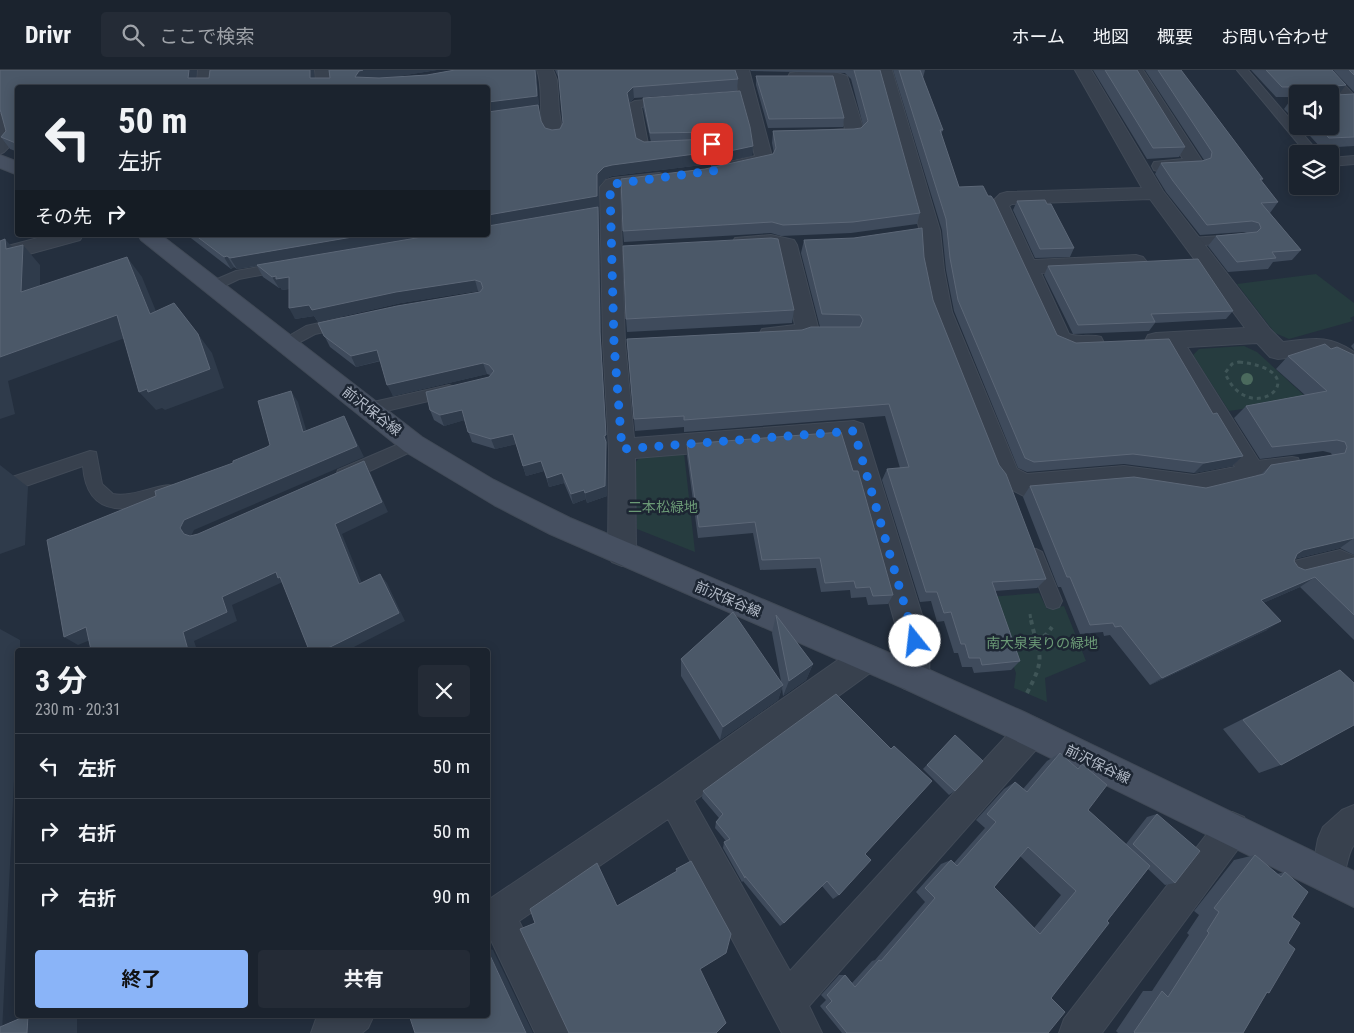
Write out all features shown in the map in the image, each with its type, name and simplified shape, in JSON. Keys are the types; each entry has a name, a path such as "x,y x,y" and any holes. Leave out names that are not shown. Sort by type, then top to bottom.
{"main road":[{"path":"0,161 15,168"},
{"name":"前沢保谷線","path":"151,237 413,444 459,474 508,501 622,554 914,678 1022,728 1341,883"}],"street":[{"path":"205,85 206,70"},
{"path":"323,70 325,85"},
{"path":"545,70 549,80 546,112 554,135"},
{"path":"884,70 921,233 933,270 942,312 1008,476 1024,485 1124,476 1194,486 1242,476 1248,469 1246,461 1171,340"},
{"path":"1083,70 1193,254 1262,335 1278,351 1320,346 1341,354 1354,364"},
{"path":"1135,70 1195,164 1140,167"},
{"path":"784,78 834,77 841,80 855,131 850,134 805,135"},
{"path":"622,554 624,343 620,250 605,212 611,185 719,170 764,160 769,136 747,83"},
{"path":"1155,193 1007,198 999,205 1060,339 1069,344 1262,335"},
{"path":"0,254 65,237"},
{"path":"724,244 771,242 780,245 796,245 807,327 812,333 751,336"},
{"path":"1028,266 1155,261"},
{"path":"622,449 854,431 915,641 914,678"},
{"path":"555,1033 492,917 673,796 866,658"},
{"path":"786,1003 1022,728"},
{"path":"673,796 803,1033"},
{"path":"1341,883 1335,840 1354,822"},
{"path":"1078,1033 1232,829"},
{"path":"330,1033 351,1018"}],"lane":[{"path":"1242,70 1306,145"},
{"path":"1324,70 1353,98"},
{"path":"1339,99 1353,98"},
{"path":"675,100 636,103 642,147 646,149 712,144 719,170"},
{"path":"1270,103 1288,102"},
{"path":"0,117 7,143 0,150"},
{"path":"1339,161 1354,160"},
{"path":"1193,254 1244,238"},
{"path":"213,286 236,275 295,265"},
{"path":"287,344 311,330 356,320"},
{"path":"369,409 460,388"},
{"path":"325,483 413,444"},
{"path":"0,488 90,457 94,487 101,496 117,501 133,502 145,500 167,491"},
{"path":"1248,469 1305,462"},
{"path":"1008,476 1014,500"},
{"path":"1032,546 1054,601"},
{"path":"1290,570 1340,558 1354,567"}],"path":[{"path":"1239,362 1258,365 1274,376 1278,383 1278,389 1273,395 1264,398 1253,397 1241,392 1226,379 1225,373 1232,364 1239,362"},
{"path":"1022,728 1039,668 1039,652 1030,624 1030,613 1041,604 1054,601"}],"green space":[{"path":"1316,274 1354,303 1354,316 1350,318 1353,321 1289,339 1275,333 1237,284"},
{"path":"1244,346 1257,352 1308,399 1229,411 1193,355 1199,349"},
{"name":"二本松緑地","path":"684,453 695,552 637,529 634,464 641,456"},
{"name":"南大泉実りの緑地","path":"1039,593 1047,609 1064,606 1086,661 1045,678 1047,702 1014,688 1016,673 988,597"}],"building":[{"path":"0,70 189,70 188,78 209,78 210,70 310,70 310,78 330,78 329,70 363,70 359,71 355,77 379,78 427,75 455,70 535,70 537,96 490,102 490,85 15,85 15,143 1,137 6,131 0,109"},
{"path":"558,70 735,70 738,79 633,87 627,93 636,138 644,142 707,139 710,152 604,167 597,174 597,196 490,215 490,112 538,105 541,121 545,128 552,130 560,129 563,123"},
{"path":"854,70 880,70 920,213 853,222 783,225 772,222 623,231 621,179 705,169 773,154 776,148 773,131 861,128 868,121"},
{"path":"899,70 920,70 943,130 940,130 959,187 983,186 988,196 991,196 994,200 1057,335 1076,343 1169,339 1213,414 1217,413 1243,456 1204,463 1133,454 1034,462 1025,458 958,300 950,258 946,219"},
{"path":"1105,70 1137,70 1185,147 1153,148"},
{"path":"1158,70 1181,70 1263,179 1260,179 1278,202 1261,203 1301,250 1272,252 1276,258 1237,262 1216,236 1257,232 1261,228 1259,223 1252,221 1207,225 1161,163 1202,161 1211,158 1212,152"},
{"path":"1266,70 1332,70 1346,85 1289,85 1289,87 1282,87"},
{"path":"756,76 833,76 844,118 769,119"},
{"path":"740,91 753,146 725,152 717,132 650,133 643,98"},
{"path":"1354,94 1354,137 1329,138 1326,135 1339,135 1339,95"},
{"path":"1045,200 1047,204 1051,204 1074,248 1040,249 1017,201"},
{"path":"598,207 600,332 606,435 604,436 606,442 605,486 585,493 584,490 571,494 562,473 547,478 541,461 523,466 513,434 491,439 468,432 462,410 440,415 430,410 426,392 489,377 494,371 489,365 483,363 387,385 377,350 351,356 324,336 318,323 397,306 480,292 483,288 481,282 475,280 396,292 312,310 309,305 289,308 289,277 276,279 276,276 272,277 257,265 422,237 490,237 490,226"},
{"path":"922,228 924,257 933,300 999,465 1006,474 1046,579 992,582 1020,661 982,665 980,658 969,658 965,644 961,644 951,612 944,613 937,592 926,592 887,469 909,467 889,404 684,420 684,416 634,419 627,339 802,330 811,327 860,327 863,320 860,315 822,314 804,240 854,238"},
{"path":"198,237 352,237 230,258 224,257"},
{"path":"5,239 6,249 23,245 21,292 127,257 150,314 174,303 198,334 210,369 148,392 147,389 139,392 117,315 0,357 0,241"},
{"path":"778,239 794,310 626,319 623,246"},
{"path":"1198,259 1233,311 1151,314 1155,322 1078,325 1048,266"},
{"path":"1325,344 1331,349 1337,347 1354,355 1354,538 1303,550 1297,554 1294,561 1298,567 1305,570 1354,558 1354,615 1315,577 1261,600 1281,621 1162,678 1121,626 1115,627 1113,623 1090,625 1070,577 1067,577 1030,486 1134,477 1206,488 1264,474 1271,465 1345,453 1347,447 1345,442 1337,440 1272,447 1246,406 1327,391 1288,356"},
{"path":"291,391 303,432 344,416 357,446 184,520 180,528 184,534 190,536 198,534 364,461 382,502 335,524 359,584 380,574 399,613 328,648 308,648 280,577 278,578 276,572 222,597 227,612 183,632 187,648 91,648 86,627 64,637 47,540 156,496 155,491 233,463 233,461 267,447 270,445 258,401"},
{"path":"841,432 853,471 858,471 893,595 873,596 870,587 856,588 854,581 825,583 820,558 762,560 755,522 699,527 687,444"},
{"path":"733,612 783,685 723,727 681,659"},
{"path":"776,615 813,664 789,681"},
{"path":"1340,670 1354,683 1354,725 1281,765 1243,720"},
{"path":"836,694 891,749 894,746 932,781 865,854 871,860 839,895 827,881 784,923 745,876 745,878 724,842 730,839 716,822 723,814 703,791"},
{"path":"955,735 983,761 955,791 927,765"},
{"path":"1060,753 1078,769 1082,764 1107,785 1088,810 1150,866 1051,998 1065,1012 1048,1033 847,1033 826,1007 832,1001 827,995 845,975 855,987 879,960 881,961 935,898 925,888 951,860 957,866 996,822 987,814 1015,782 1027,792","holes":["1028,847 1076,891 1040,934 994,887"]},
{"path":"1157,814 1200,851 1175,883 1133,844"},
{"path":"1255,855 1281,877 1285,872 1308,892 1292,917 1300,923 1288,943 1295,949 1243,1033 1135,1033 1162,991 1168,997 1209,933 1207,931 1219,912 1214,908"},
{"path":"691,861 731,934 726,953 700,969 726,1023 716,1033 569,1033 520,929 535,923 530,909 597,863 617,906"},
{"path":"490,955 526,1033 415,1033 410,1018 490,1018"},
{"path":"21,1018 28,1018 27,1033 0,1033 0,1027"}],"route":[{"path":"712,144 719,170 613,184 610,187 614,343 622,449 854,431 915,641"}]}
